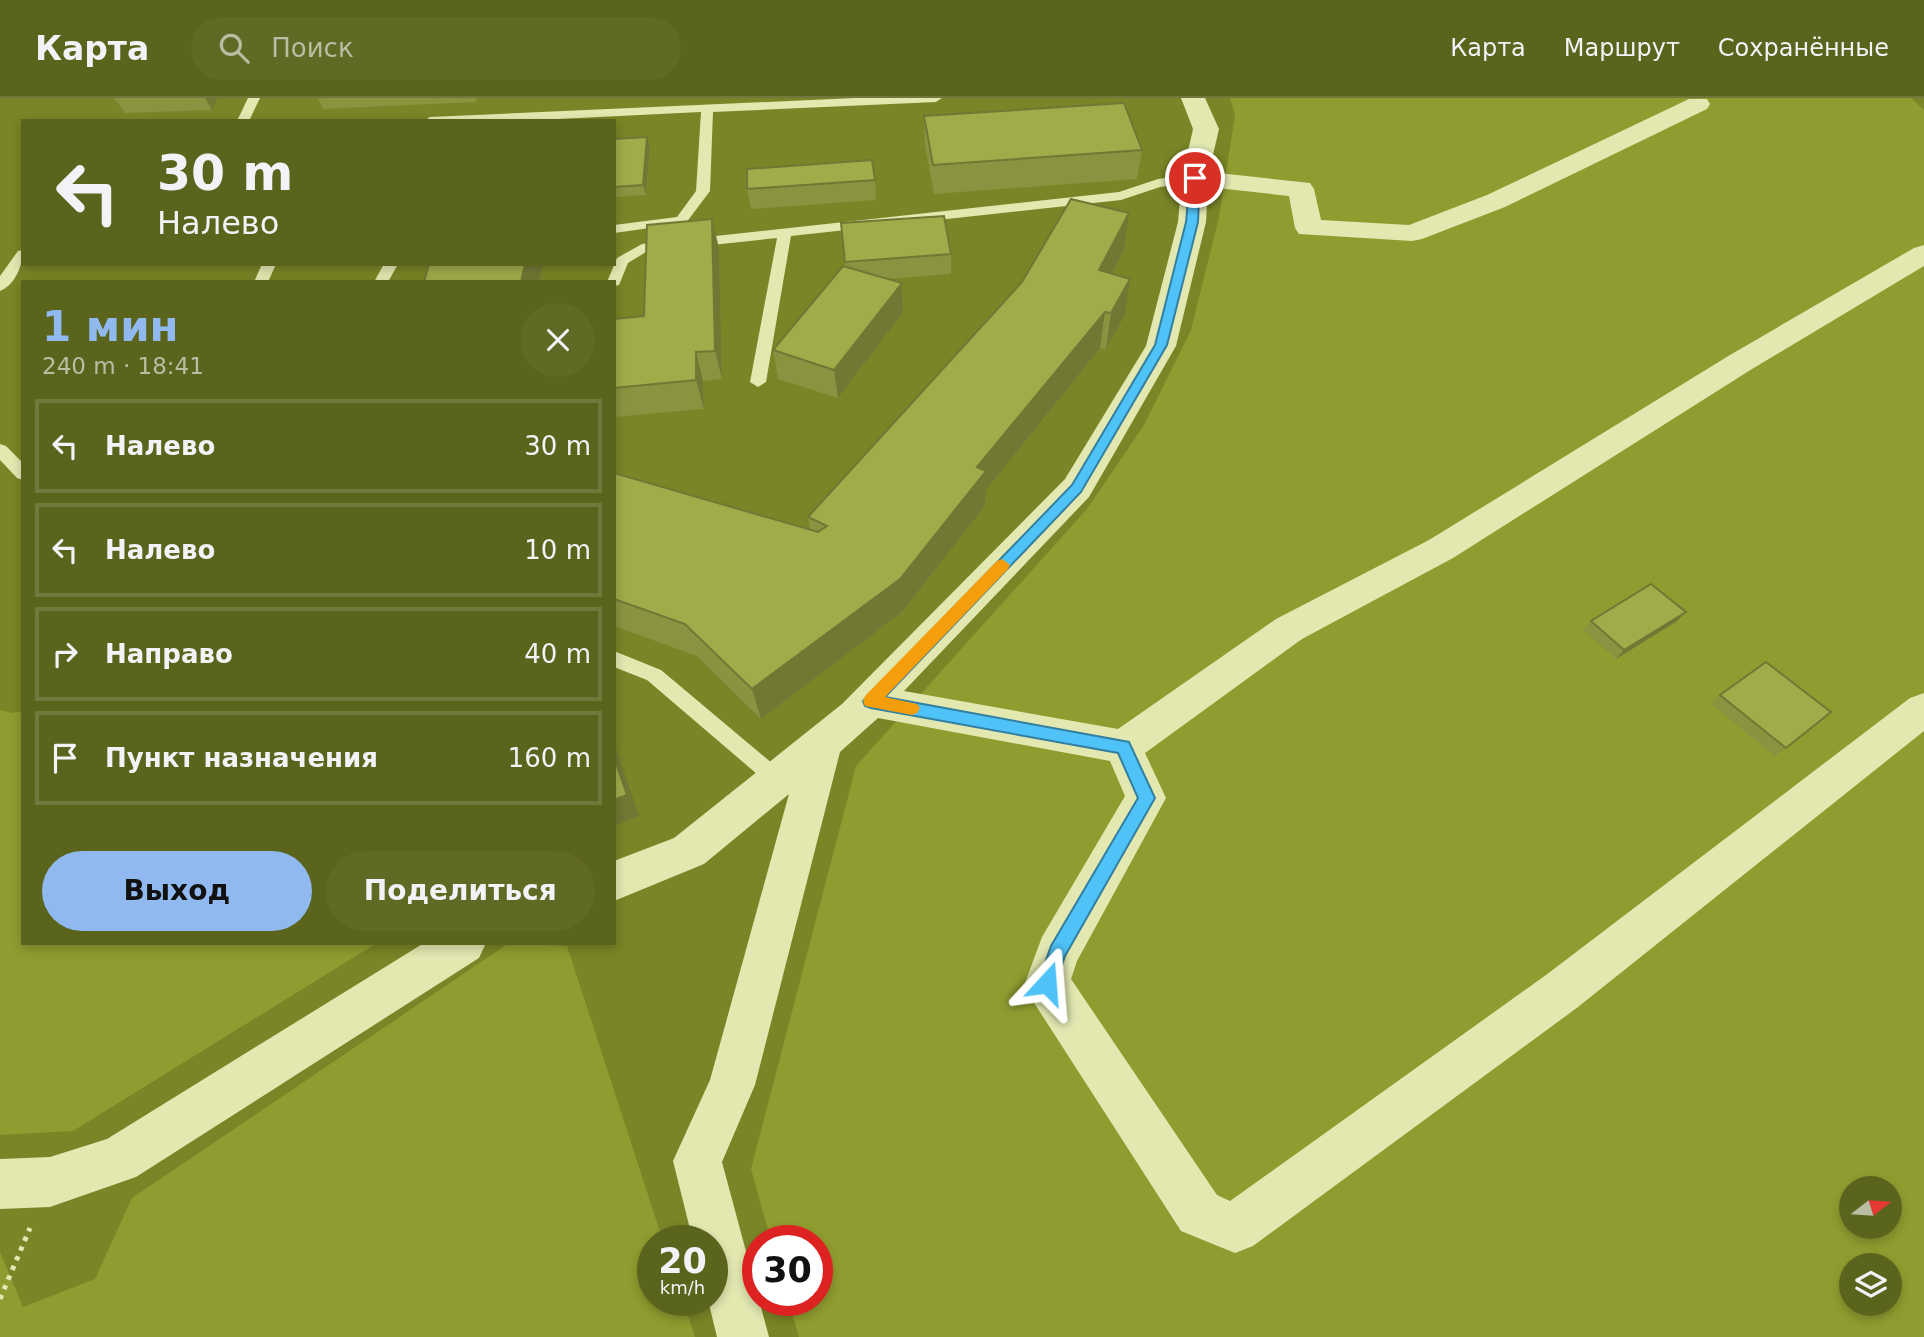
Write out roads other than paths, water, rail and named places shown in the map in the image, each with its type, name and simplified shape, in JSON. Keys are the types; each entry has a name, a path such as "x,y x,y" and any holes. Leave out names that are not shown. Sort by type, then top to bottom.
{"street":[{"path":"616,880 689,852 822,743 871,701 1077,488 1161,345 1192,222 1195,178 1206,129 1193,98"},
{"path":"1195,178 1301,189 1309,228 1412,233 1496,201 1698,104"},
{"path":"871,701 1123,747 1289,629 1441,549 1741,362 1924,254"},
{"path":"1123,747 1146,798 1058,952 1047,983 1199,1213 1235,1228 1562,991 1924,709"},
{"path":"743,1337 697,1161 732,1086 822,743"},
{"path":"0,1184 50,1182 119,1160 461,945"}],"lane":[{"path":"244,119 254,98"},
{"path":"473,119 936,98"},
{"path":"616,229 681,220 703,191 707,108"},
{"path":"615,280 621,261 642,248 1121,196 1158,183 1195,178"},
{"path":"758,382 785,232"},
{"path":"0,286 21,257"},
{"path":"0,450 21,472"},
{"path":"616,660 654,675 778,780"}]}
